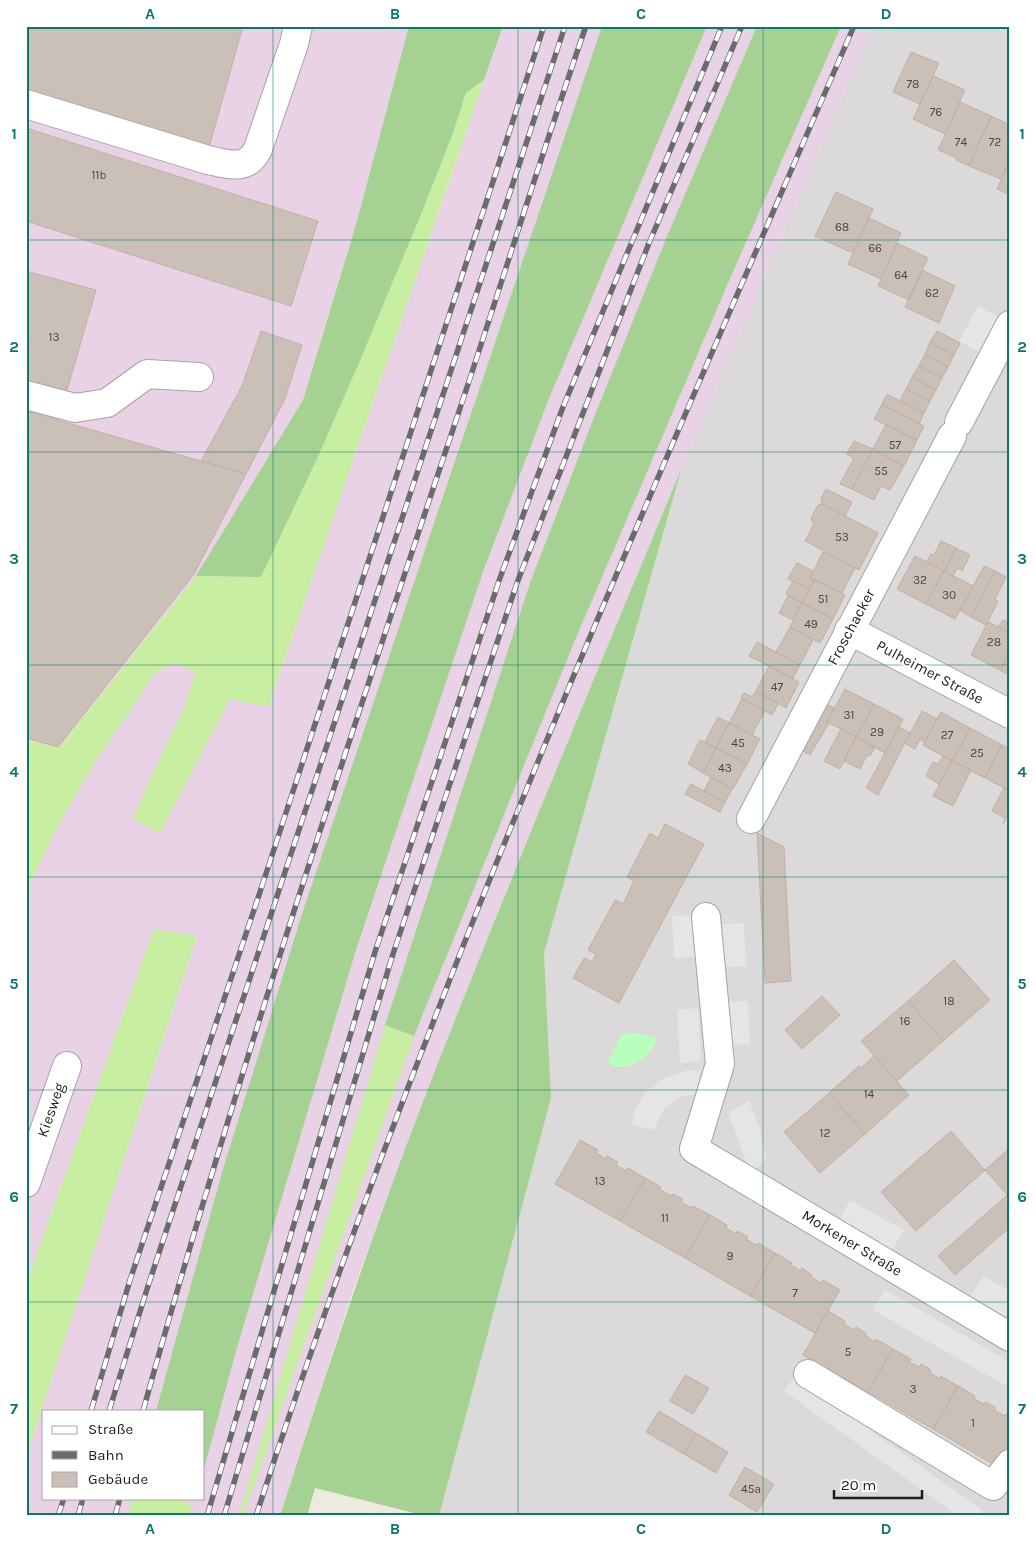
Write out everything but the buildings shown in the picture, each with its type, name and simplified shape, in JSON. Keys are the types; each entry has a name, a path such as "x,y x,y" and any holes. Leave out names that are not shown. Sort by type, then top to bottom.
{"street":[{"path":"26,104 208,160 235,166 248,162 255,156 294,44 298,26"},
{"name":"Froschacker","path":"751,819 1010,325"},
{"path":"26,395 75,408 107,403 147,374 199,377"},
{"name":"Pulheimer Straße","path":"849,630 1010,714"},
{"name":"Morkener Straße","path":"706,917 720,1064 694,1149 1010,1337"},
{"name":"Kiesweg","path":"26,1183 67,1066"},
{"path":"808,1374 993,1486 1010,1464"}],"shaded area":[{"path":"26,26 409,26 355,228 303,400 196,576 59,748 26,740"},
{"path":"503,26 873,26 682,467 513,874 423,1101 352,1293 280,1516 26,1516 26,1457 197,936 154,929 26,1284 26,892 55,831 94,763 153,674 175,663 196,671 183,710 133,819 159,833 230,699 268,707"},
{"path":"873,26 1010,26 1010,1516 439,1516 551,1098 544,953 682,467"},
{"path":"978,306 998,317 979,352 959,341"},
{"path":"693,915 696,957 674,958 672,916"},
{"path":"744,923 746,966 724,967 722,924"},
{"path":"748,1001 750,1044 729,1045 726,1002"},
{"path":"698,1008 701,1061 680,1063 677,1010"},
{"path":"688,1070 700,1071 698,1095 678,1098 670,1104 662,1112 654,1130 632,1125 639,1102 646,1092 663,1079"},
{"path":"749,1101 759,1126 767,1159 751,1174 728,1113"},
{"path":"850,1200 904,1230 891,1252 838,1222"},
{"path":"983,1276 1010,1291 1010,1320 970,1297"},
{"path":"885,1290 1010,1362 1010,1388 873,1310"},
{"path":"795,1376 983,1511 980,1516 958,1516 784,1391"}],"green space":[{"path":"409,26 503,26 484,80 466,93 452,136 420,217 359,363 317,459 261,577 196,576 303,400 355,228"},
{"path":"602,26 707,26 548,401 484,569 356,950 236,1351 205,1465 205,1410 156,1410 223,1169 302,914"},
{"path":"757,26 841,26 575,640 414,1036 385,1025 530,583 668,234"},
{"path":"484,80 268,707 230,699 160,833 133,819 183,710 196,672 175,663 153,674 94,763 55,831 26,892 26,740 59,748 196,576 261,577 317,459 359,363 420,217 452,136 466,93"},
{"path":"682,467 544,953 551,1098 439,1516 426,1516 315,1488 307,1516 280,1516 349,1306 385,1202 424,1099 519,861"},
{"path":"154,929 197,936 26,1457 26,1284"},
{"path":"385,1025 414,1036 243,1516 239,1516"},
{"path":"638,1033 658,1038 647,1055 634,1064 623,1067 617,1067 608,1062 620,1036"},
{"path":"132,1500 186,1500 193,1509 191,1516 128,1516"}],"railway":[{"path":"91,1410 130,1280 259,895 544,26"},
{"path":"109,1410 148,1286 565,26"},
{"path":"143,1410 213,1169 288,928 586,26"},
{"path":"207,1516 375,952 500,578 563,407 722,26"},
{"path":"224,1516 392,957 517,583 649,243 742,26"},
{"path":"256,1516 320,1326 389,1137 462,950 537,764 615,579 854,26"},
{"path":"58,1516 63,1500"},
{"path":"78,1516 82,1500"},
{"path":"115,1516 119,1500"}]}
